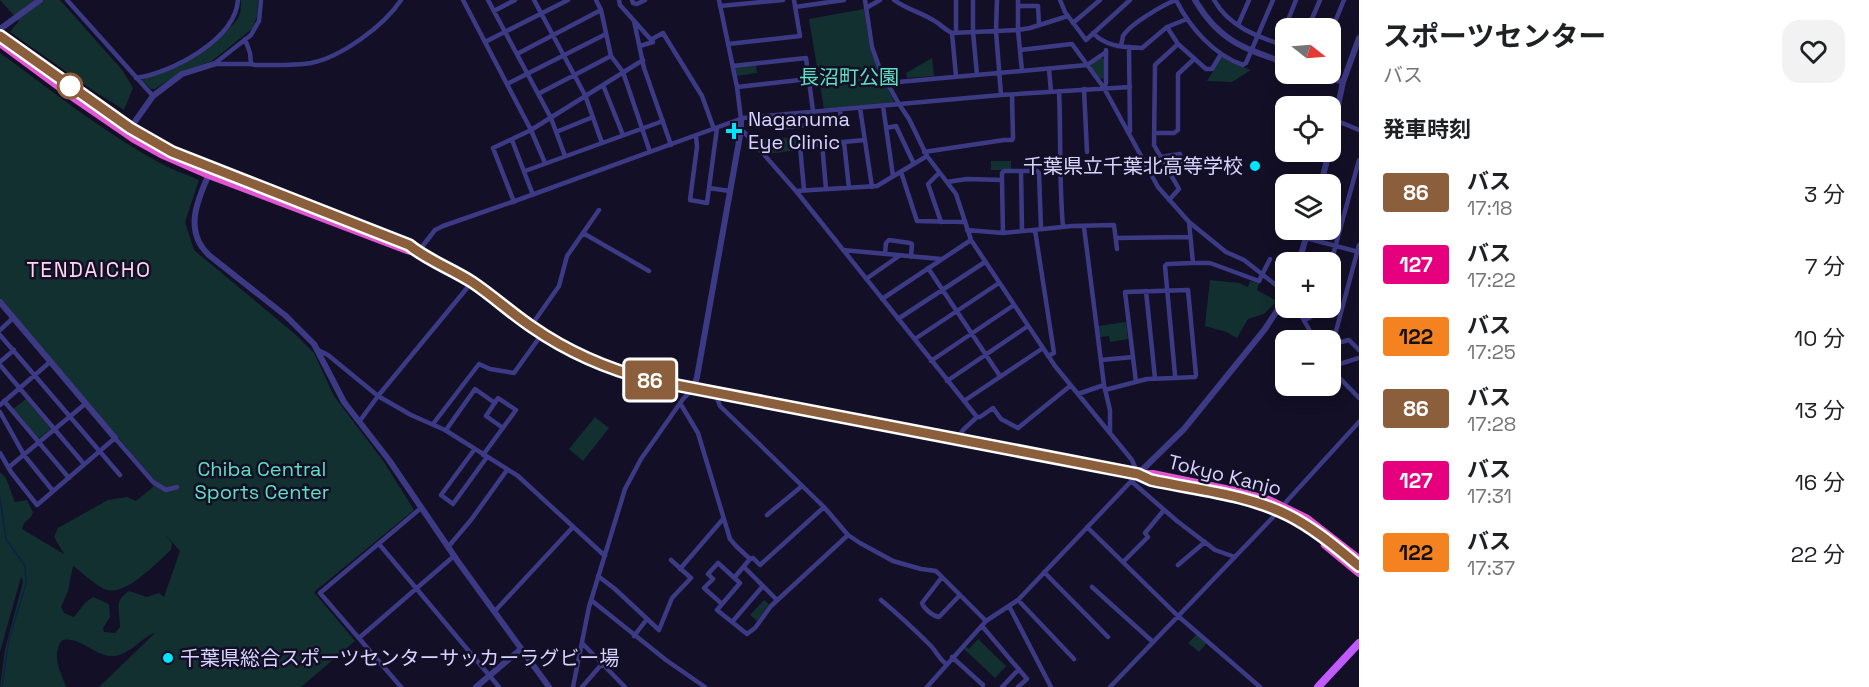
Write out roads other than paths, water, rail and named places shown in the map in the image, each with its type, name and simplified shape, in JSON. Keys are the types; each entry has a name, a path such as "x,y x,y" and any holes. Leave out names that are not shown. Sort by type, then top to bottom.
{"highway":[{"name":"Tokyo Kanjo","path":"0,36 161,154 437,261 472,282 542,334 581,356 620,372 693,389 957,440 1134,478 1152,474 1197,486 1269,500 1306,518 1359,559"},
{"name":"Tokyo Kanjo","path":"0,43 78,100 128,131"},
{"path":"1359,552 1320,521 1286,502 1247,488 1208,482 1197,486 1204,494 1275,515 1308,532 1359,573"},
{"name":"Tokyo Kanjo","path":"1239,495 1290,516 1325,539 1359,566"}],"main road":[{"path":"1318,687 1359,643"}],"street":[{"path":"0,29 40,0"},
{"path":"68,0 153,96"},
{"path":"135,78 173,67 215,41 235,16 238,0"},
{"path":"214,64 251,35 259,21 261,0"},
{"path":"128,131 153,96 182,74 214,64 309,63 326,59 361,38 387,17 401,0"},
{"path":"463,0 531,130 545,164"},
{"path":"488,0 551,118 565,156"},
{"path":"494,11 515,0"},
{"path":"534,0 585,95 602,143"},
{"path":"485,42 568,0"},
{"path":"596,0 601,10 611,56 623,72 650,152"},
{"path":"620,0 620,5 633,21 652,39"},
{"path":"632,0 637,4 645,0"},
{"path":"573,687 591,600 627,484 641,459 680,403 693,389 697,377 741,130 737,87 719,0"},
{"path":"720,6 783,0"},
{"path":"728,44 800,36 794,0"},
{"path":"795,7 844,0"},
{"path":"865,0 872,47 887,83 909,119 926,154 956,194 971,240 985,262 1070,386 1132,460 1134,478 1164,510 1204,542 1215,550 1235,557"},
{"path":"866,8 880,0"},
{"path":"894,0 954,33 1018,30 1068,16"},
{"path":"956,0 954,33 956,76"},
{"path":"973,0 977,75"},
{"path":"997,0 996,31 1001,95"},
{"path":"1073,23 1100,0"},
{"path":"1062,1 1068,16 1086,40 1130,0"},
{"path":"1121,46 1125,33 1147,15 1176,0 1202,38 1221,54 1243,65 1246,63 1273,0"},
{"path":"1195,0 1208,20 1225,37 1251,51 1275,59"},
{"path":"1238,25 1249,0"},
{"path":"1289,18 1296,0"},
{"path":"1312,18 1320,0"},
{"path":"1337,18 1344,0"},
{"path":"1217,1 1238,25 1275,43"},
{"path":"1022,71 1018,3 1038,6 1039,25"},
{"path":"517,54 601,10"},
{"path":"1093,33 1106,44 1142,48 1167,27 1187,18"},
{"path":"633,21 643,60 671,145"},
{"path":"1167,27 1179,44 1209,70 1221,54"},
{"path":"640,46 650,44 653,42 652,39 663,33 702,96 715,129 707,203 690,200 697,147 696,136"},
{"path":"507,84 606,34"},
{"path":"1340,96 1359,38"},
{"path":"245,39 250,52 251,64"},
{"path":"1020,50 1072,44 1104,88 1158,187 1189,222 1226,252 1245,260 1275,286"},
{"path":"1104,88 1106,44"},
{"path":"1169,200 1179,189 1154,145 1155,65 1179,44"},
{"path":"1129,47 1130,134"},
{"path":"887,83 1087,65 1106,52"},
{"path":"538,94 611,56"},
{"path":"733,66 806,58 813,111"},
{"path":"1154,133 1174,133 1178,130 1178,74 1194,59"},
{"path":"514,202 493,148 531,130 643,60"},
{"path":"1049,69 1051,92"},
{"path":"737,87 808,80"},
{"path":"603,85 623,135"},
{"path":"418,252 435,230 443,226 741,119 1001,95 1130,87"},
{"path":"1084,89 1087,152"},
{"path":"1059,91 1060,196 1063,227"},
{"path":"796,191 872,187 901,172 926,154 1012,140 1012,95"},
{"path":"884,106 893,176"},
{"path":"860,108 872,187"},
{"path":"785,114 786,127 841,122 840,110"},
{"path":"556,132 593,117"},
{"path":"525,171 663,121"},
{"path":"1341,122 1359,130"},
{"path":"886,128 896,126 914,164"},
{"path":"741,130 796,191 976,417"},
{"path":"512,140 533,195"},
{"path":"804,190 800,146 865,140"},
{"path":"844,142 849,188"},
{"path":"822,143 826,189"},
{"path":"1161,157 1180,154 1180,165"},
{"path":"1334,252 1359,160"},
{"path":"1003,233 1002,173 1004,171 1036,171 1039,173 1038,230 1054,353 1048,356"},
{"path":"1021,171 1022,231"},
{"path":"210,172 196,206 193,221 200,246 286,316 308,337 318,350 344,402 388,460 549,687"},
{"path":"901,172 916,220 964,222"},
{"path":"939,173 928,184 941,222"},
{"path":"947,182 967,179 1002,180"},
{"path":"709,188 730,191"},
{"path":"531,326 559,286 567,256 599,210"},
{"path":"1189,222 1193,263"},
{"path":"967,230 1003,233 1114,225 1117,249"},
{"path":"1084,227 1104,388 1110,410 1110,433"},
{"path":"583,233 649,271"},
{"path":"1116,238 1190,237"},
{"path":"885,254 886,243 889,240 912,244 911,257"},
{"path":"882,299 971,240"},
{"path":"1314,240 1358,252"},
{"path":"1336,330 1359,244"},
{"path":"843,250 941,259"},
{"path":"866,279 899,256"},
{"path":"1174,378 1165,266 1167,264 1210,263 1259,281 1270,259"},
{"path":"898,319 985,262"},
{"path":"928,268 1000,376"},
{"path":"359,422 472,282"},
{"path":"915,339 999,283"},
{"path":"1078,394 1104,388 1136,382 1155,378 1195,377 1188,290 1125,292 1136,382"},
{"path":"1146,291 1155,378"},
{"path":"0,302 153,482 166,490 177,487"},
{"path":"931,361 1014,305"},
{"path":"927,687 981,626 1018,600 1184,429 1265,329 1275,313"},
{"path":"0,330 13,318"},
{"path":"1309,318 1305,320 1310,330"},
{"path":"947,381 1028,326"},
{"path":"433,424 479,364 490,369 514,373 542,334"},
{"path":"0,335 120,475"},
{"path":"1341,343 1349,340 1359,350"},
{"path":"964,401 1043,348"},
{"path":"14,350 0,363 84,464"},
{"path":"318,350 328,355 378,396 411,415 446,430 524,481 605,556"},
{"path":"1101,360 1133,357"},
{"path":"1341,364 1359,358"},
{"path":"50,362 2,403 69,478"},
{"path":"1341,379 1359,398"},
{"path":"957,440 976,417 980,417 993,408 1001,418 1018,428 1070,386"},
{"path":"446,430 475,389 495,403"},
{"path":"715,393 720,406 824,507 848,535 893,561 936,571 986,621"},
{"path":"474,450 441,495 453,504 516,410 498,398 486,416 503,428"},
{"path":"680,403 698,433 732,542 750,559 753,558 760,565 824,507"},
{"path":"9,467 85,404"},
{"path":"0,412 24,455 53,491"},
{"path":"1286,502 1359,422"},
{"path":"0,453 37,505 115,438"},
{"path":"448,547 471,520 507,470"},
{"path":"766,515 802,486"},
{"path":"401,687 320,593 421,508"},
{"path":"1124,561 1148,537 1145,533 1164,510"},
{"path":"1110,687 1275,515"},
{"path":"680,568 723,519"},
{"path":"494,612 573,527"},
{"path":"1087,527 1178,616 1260,687"},
{"path":"722,604 704,588 713,579 708,574 718,563 740,583 717,610 747,634 777,600 848,535"},
{"path":"1178,565 1204,542"},
{"path":"378,544 499,687"},
{"path":"359,638 454,556"},
{"path":"734,578 750,559"},
{"path":"598,576 659,630 672,598 691,578 671,560"},
{"path":"744,567 777,600"},
{"path":"1044,572 1108,637"},
{"path":"942,577 922,603 923,606 934,616 939,617 960,595"},
{"path":"732,622 763,586"},
{"path":"1092,587 1153,642"},
{"path":"591,600 634,636 705,687"},
{"path":"881,600 910,625 931,646 937,657 946,664"},
{"path":"1018,600 1074,659"},
{"path":"1009,606 1051,687"},
{"path":"634,636 647,619"},
{"path":"981,626 1027,680 1018,687"},
{"path":"582,643 625,687"},
{"path":"476,687 521,649"},
{"path":"952,657 983,685"},
{"path":"582,687 602,664"},
{"path":"1002,687 1018,669"}],"waterway":[{"path":"0,497 6,539 25,566 26,584 9,639 2,687"}],"place":[{"name":"Naganuma Eye Clinic","path":"734,131"},
{"name":"千葉県立千葉北高等学校","path":"1255,166"},
{"name":"千葉県総合スポーツセンターサッカーラグビー場","path":"168,658"}],"district":[{"name":"TENDAICHO","path":"89,270"}],"park label":[{"name":"長沼町公園","path":"849,77"},
{"name":"Chiba Central Sports Center","path":"262,480"}]}
